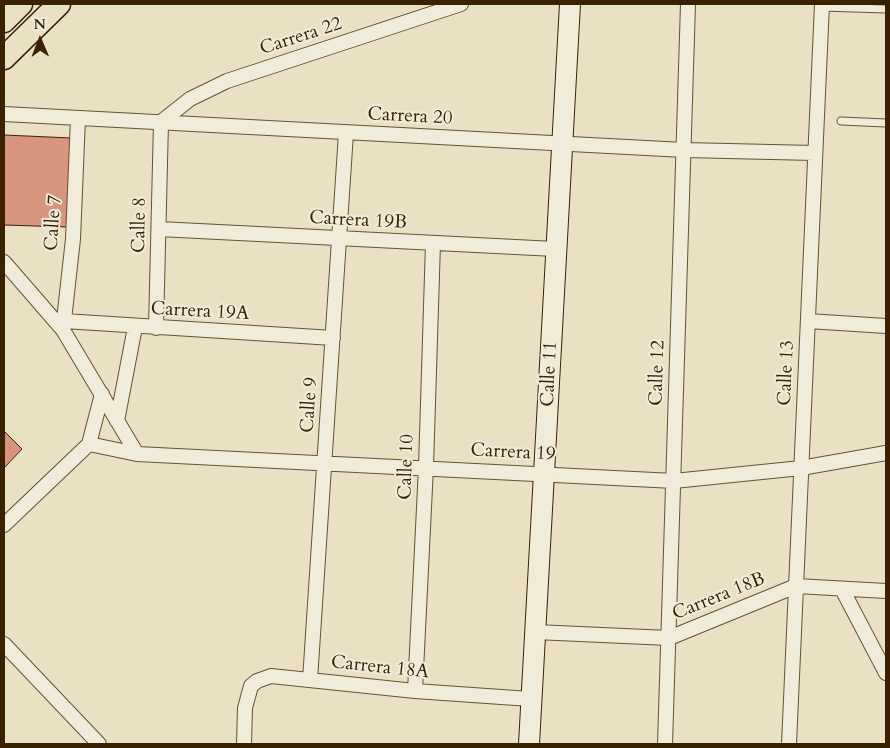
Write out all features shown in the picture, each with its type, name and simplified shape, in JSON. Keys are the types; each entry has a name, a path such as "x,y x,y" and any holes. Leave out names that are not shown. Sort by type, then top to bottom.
{"main road":[{"path":"4,21 22,4"},
{"path":"4,58 59,4"}],"street":[{"name":"Carrera 22","path":"161,122 190,99 228,81 461,4"},
{"name":"Calle 11","path":"529,744 570,4"},
{"name":"Calle 12","path":"666,744 688,4"},
{"name":"Calle 13","path":"789,744 821,5"},
{"name":"Carrera 20","path":"4,114 684,150 815,154"},
{"name":"Calle 7","path":"63,325 73,239 78,118"},
{"name":"Calle 8","path":"156,328 161,122"},
{"name":"Calle 9","path":"310,680 326,464 346,133"},
{"name":"Carrera 19B","path":"159,229 556,249"},
{"name":"Calle 10","path":"415,691 426,467 433,243"},
{"path":"4,262 63,325 137,454"},
{"path":"808,321 886,326"},
{"name":"Carrera 19A","path":"63,325 334,338"},
{"path":"118,422 135,327"},
{"path":"4,525 90,444 102,394"},
{"name":"Carrera 19","path":"90,444 137,454 674,480 801,468 886,454"},
{"name":"Carrera 18B","path":"535,632 669,638 796,586 886,591"},
{"path":"842,589 886,673"},
{"path":"4,644 99,744"},
{"name":"Carrera 18A","path":"244,744 245,708 251,686 266,677 415,691 530,699"}],"lane":[{"path":"821,5 886,9"},
{"path":"841,122 886,123"}],"building":[{"path":"4,135 71,138 68,227 4,225"},
{"path":"4,431 22,449 4,468"}]}
